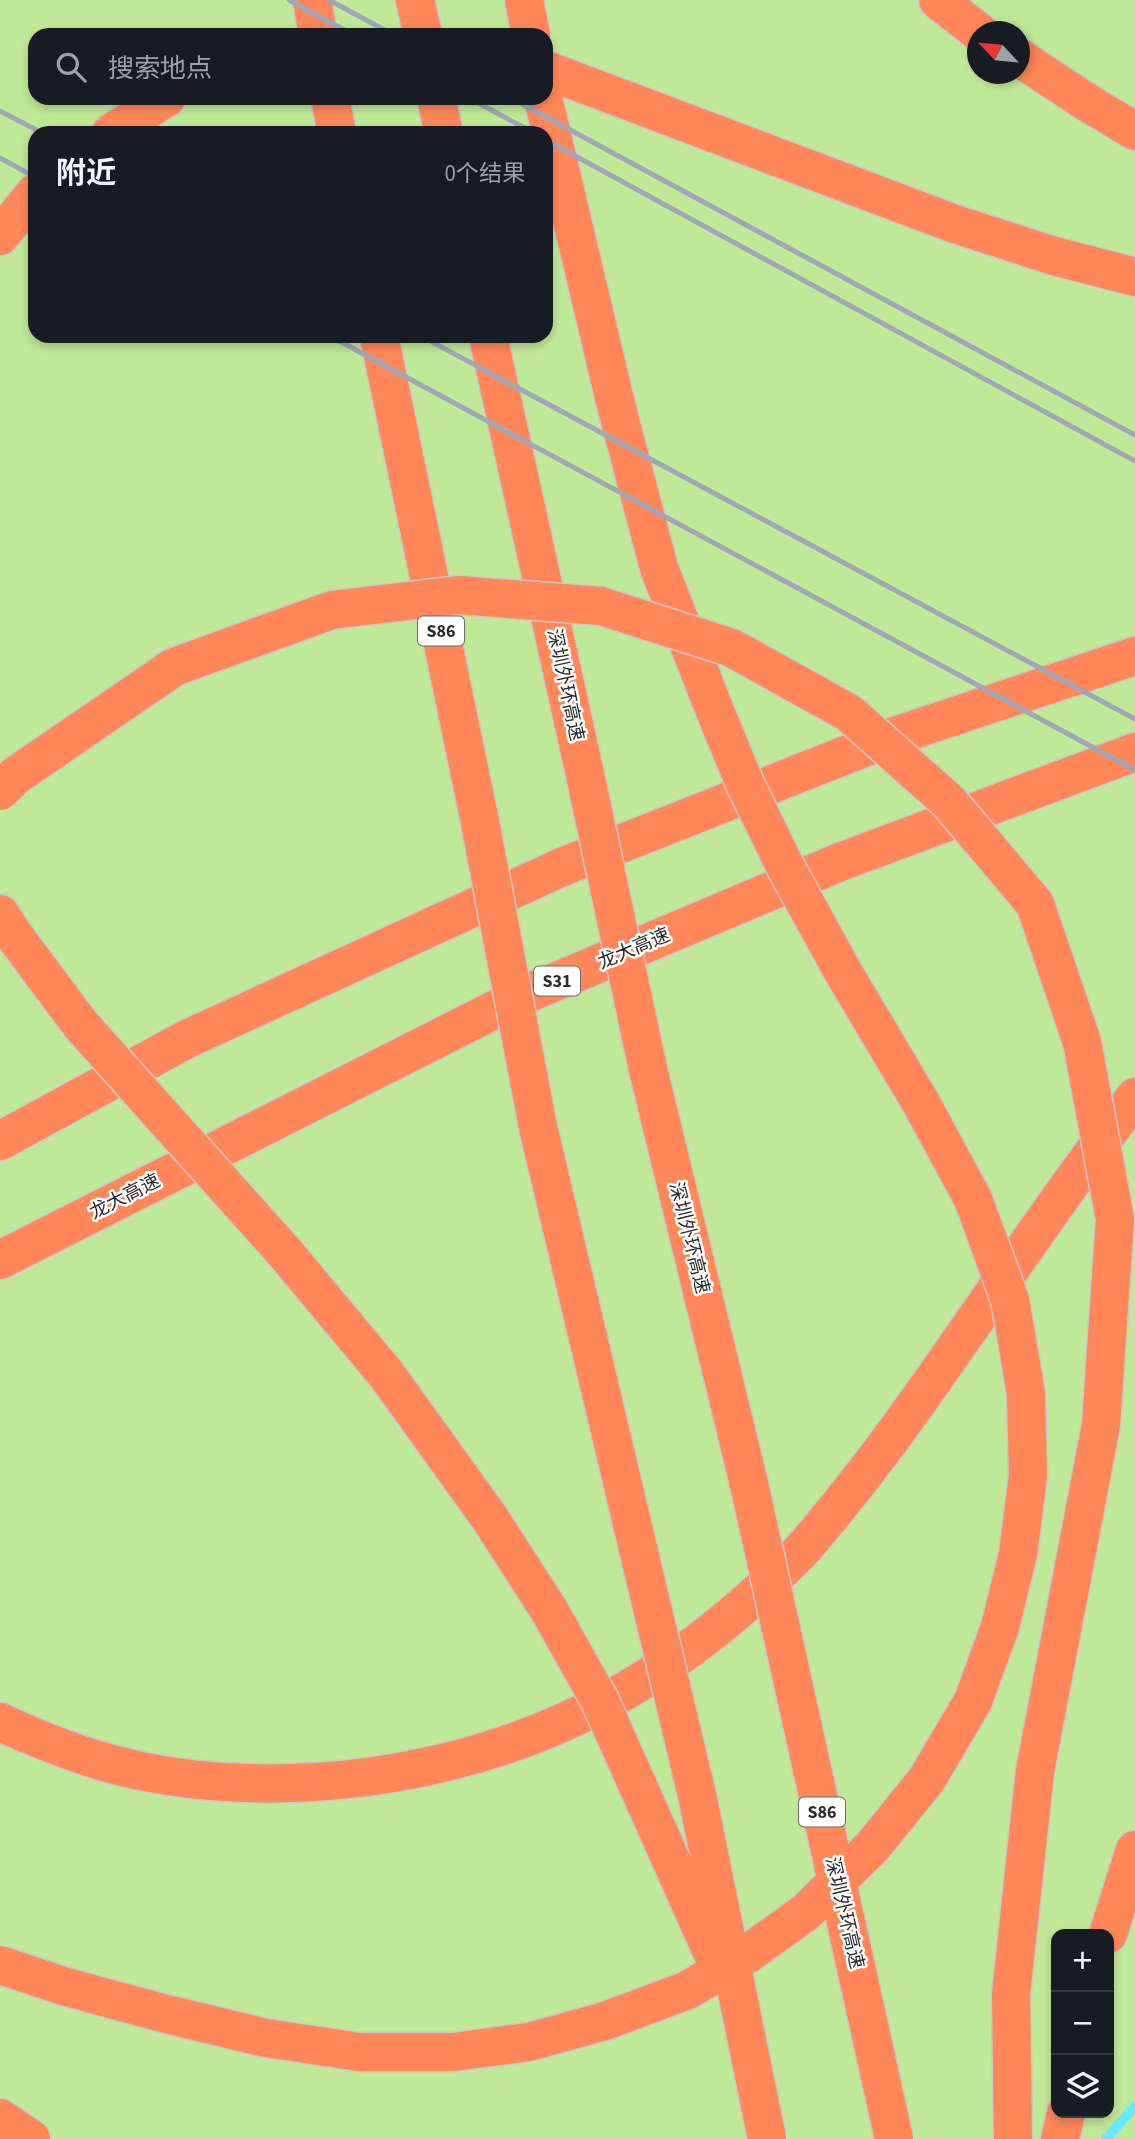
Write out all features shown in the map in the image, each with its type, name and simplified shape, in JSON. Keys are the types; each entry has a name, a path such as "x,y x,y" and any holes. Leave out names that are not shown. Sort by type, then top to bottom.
{"highway":[{"path":"312,0 317,28"},
{"path":"415,0 421,28"},
{"path":"524,0 530,28"},
{"path":"938,0 967,23"},
{"path":"1030,65 1135,131"},
{"path":"553,73 952,223 1054,256 1135,277"},
{"path":"122,126 155,105"},
{"path":"545,105 549,126"},
{"path":"0,1965 63,1986 166,2014 266,2038 359,2052 453,2052 529,2042 605,2021 688,1990 750,1953 806,1912 873,1846 927,1779 973,1701 1000,1627 1018,1554 1028,1476 1026,1394 1010,1300 973,1199 785,866 745,784 715,711 659,568 616,405 553,143"},
{"path":"0,236 28,202"},
{"name":"S86","path":"380,343 479,817 538,1127 697,1796 767,2139"},
{"name":"深圳外环高速","path":"490,343 648,1069 749,1484 894,2139"},
{"path":"0,791 15,776 174,667 332,610 458,595 601,606 732,648 849,713 949,802 1035,904 1082,1042 1115,1219 1101,1425 1035,1771 1011,1994 1013,2139"},
{"path":"0,1141 187,1039 562,866 889,738 1135,656"},
{"name":"龙大高速","path":"0,1260 524,995 841,862 1135,752"},
{"path":"0,914 81,1025 286,1254 386,1374 489,1517 549,1610 600,1701 706,1939 745,2036"},
{"path":"0,1722 32,1737 102,1762 165,1775 241,1783 319,1783 458,1761 529,1738 593,1710 655,1674 724,1624 803,1550 873,1464 1135,1097"},
{"path":"1110,1929 1135,1850"},
{"path":"0,2118 31,2139"},
{"path":"1060,2139 1065,2118"}],"green space":[{"path":"0,0 1135,0 1135,2139 0,2139"}],"waterway":[{"path":"1106,2139 1135,2106"}],"railway":[{"path":"289,0 341,28"},
{"path":"329,0 381,28"},
{"path":"482,105 521,126"},
{"path":"524,105 1135,435"},
{"path":"0,111 29,126"},
{"path":"553,144 1135,461"},
{"path":"0,158 28,173"},
{"path":"343,343 1135,770"},
{"path":"434,343 1135,719"}]}
